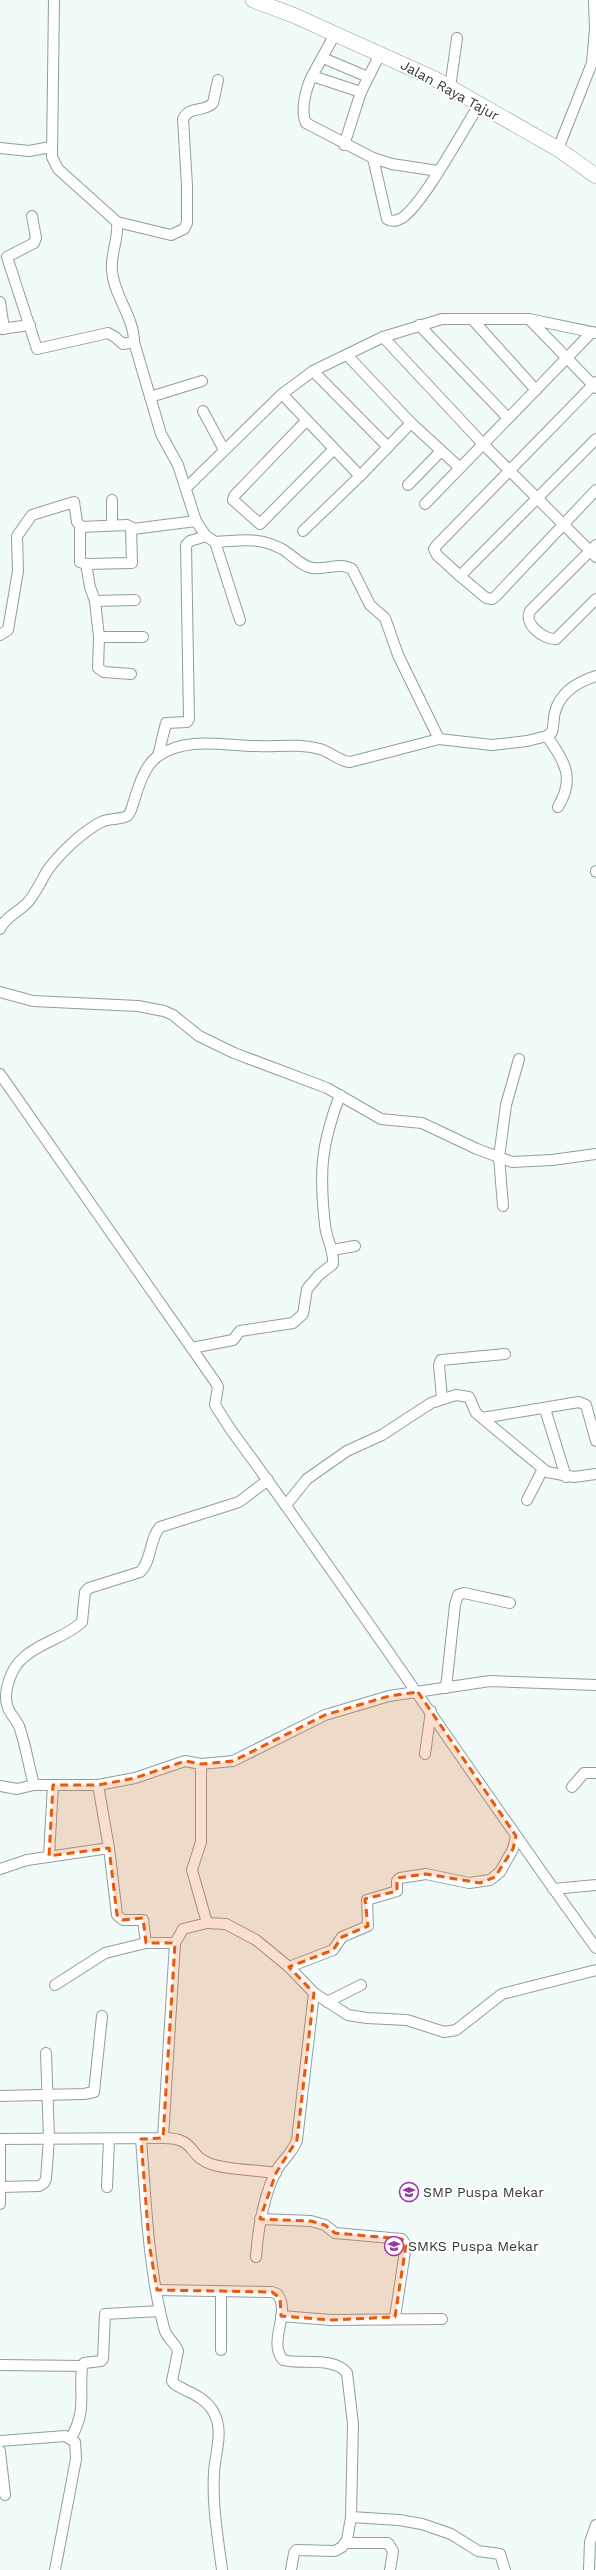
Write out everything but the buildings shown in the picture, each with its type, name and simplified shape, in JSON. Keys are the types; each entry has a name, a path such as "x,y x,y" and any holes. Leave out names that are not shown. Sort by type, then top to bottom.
{"main road":[{"name":"Jalan Raya Tajur","path":"253,0 380,54 450,88 558,149 596,176"}],"street":[{"path":"54,0 50,147 52,157 58,169 117,222 172,235 184,229 187,223 187,186 183,119 190,111 206,108 213,103 218,80"},
{"path":"558,149 592,63 595,29 594,0"},
{"path":"335,34 308,83 303,116 306,123 344,145 373,158 392,164 438,171"},
{"path":"450,88 457,38"},
{"path":"344,145 361,92 380,54"},
{"path":"323,58 368,77"},
{"path":"312,76 361,92"},
{"path":"373,158 385,214 391,221 401,218 413,208 479,105"},
{"path":"0,148 29,151 50,147"},
{"path":"32,216 36,238 34,242 7,258 37,348 108,334 115,336 123,344 134,342"},
{"path":"117,222 118,231 112,272 134,332 134,342 161,434 178,465 196,521 206,536 215,542 240,620"},
{"path":"0,302 2,329 30,325"},
{"path":"186,488 282,394 313,371 383,337 418,324 442,319 529,319 594,332"},
{"path":"472,319 536,390"},
{"path":"529,319 566,359 595,385 434,550 437,555 486,598 492,599 596,490"},
{"path":"418,324 508,418"},
{"path":"425,504 459,467 594,332"},
{"path":"383,337 483,444 563,524 594,551 530,611 527,618 529,624 550,639 556,639 596,599"},
{"path":"347,355 411,423 459,467"},
{"path":"313,371 388,447"},
{"path":"150,397 202,381"},
{"path":"282,394 333,450 360,476"},
{"path":"203,411 224,450"},
{"path":"306,421 234,496 233,500 260,524 333,450"},
{"path":"304,531 411,423"},
{"path":"460,576 596,439"},
{"path":"408,485 441,451"},
{"path":"112,500 112,525"},
{"path":"0,635 8,630 10,625 18,571 17,536 24,524 32,515 74,502 77,522 80,525 80,562 86,564 132,563 131,527"},
{"path":"80,525 82,527 112,525 131,527 196,521"},
{"path":"0,929 28,902 47,872 65,851 101,822 127,816 130,813 136,788 144,772 158,756 166,723 187,722 189,719 186,545 190,541 206,536"},
{"path":"215,542 244,538 259,540 280,548 307,567 314,568 342,565 352,569 370,605 385,618 398,655 439,739"},
{"path":"86,564 90,587 95,600 99,637 98,668 104,672 131,674"},
{"path":"95,600 135,600"},
{"path":"99,637 143,637"},
{"path":"158,756 192,744 257,746 290,744 319,749 343,761 350,762 439,739 492,745 547,736 552,732 554,714 559,700 582,680 596,676"},
{"path":"547,736 561,755 568,779 564,796 558,807"},
{"path":"0,992 33,1001 138,1006 158,1009 173,1015 199,1036 234,1053 340,1095 381,1119 422,1123 512,1162 585,1157 596,1154"},
{"path":"503,1206 499,1157 506,1106 519,1059"},
{"path":"0,1074 216,1383 218,1387 215,1405 418,1692 516,1836 596,1948"},
{"path":"192,1348 233,1340 240,1331 293,1323 303,1314 307,1289 319,1275 333,1264 332,1250 325,1228 321,1170 325,1138 340,1095"},
{"path":"332,1250 355,1246"},
{"path":"442,1398 439,1365 441,1360 505,1354"},
{"path":"286,1505 303,1483 347,1451 382,1435 431,1403 442,1398 456,1395 467,1396 474,1411 543,1469 556,1476 566,1477 596,1474"},
{"path":"482,1418 583,1403 587,1408 596,1441"},
{"path":"545,1409 566,1477"},
{"path":"527,1500 543,1469"},
{"path":"34,1786 20,1728 7,1707 6,1700 13,1671 22,1659 44,1644 65,1635 82,1622 86,1592 89,1588 140,1572 144,1568 154,1534 160,1527 239,1502 268,1480"},
{"path":"446,1688 455,1605 458,1595 464,1593 510,1603"},
{"path":"0,1786 17,1789 53,1785 98,1785 135,1778 174,1762 185,1760 201,1764 232,1761 300,1725 349,1706 389,1696 490,1681 596,1685"},
{"path":"425,1754 431,1712"},
{"path":"201,1764 201,1842 192,1870 207,1923"},
{"path":"572,1787 584,1773 596,1773"},
{"path":"50,1856 53,1785"},
{"path":"98,1785 109,1848 117,1916 123,1920 142,1920 146,1943"},
{"path":"289,1967 333,1950 342,1937 368,1926 367,1900 398,1891 397,1881 400,1878 426,1874 480,1883 495,1877 513,1849 516,1836"},
{"path":"0,1869 6,1866 50,1856 109,1848"},
{"path":"554,1889 596,1884"},
{"path":"162,2138 175,1944 183,1929 196,1924 207,1923 226,1924 239,1929 256,1940 289,1967 314,1993 348,2015 367,2018 407,2020 444,2032 450,2032 502,1994 596,1970"},
{"path":"55,1985 82,1966 105,1953 146,1943 175,1944"},
{"path":"327,2002 361,1985"},
{"path":"256,2257 260,2219 276,2172 291,2152 297,2140 314,1993"},
{"path":"0,2096 84,2094 94,2092 102,2016"},
{"path":"1,2187 39,2186 44,2183 49,2138 46,2053"},
{"path":"0,2204 0,2140 49,2138 177,2138 184,2142 197,2156 212,2165 276,2172"},
{"path":"107,2187 109,2139"},
{"path":"141,2139 149,2243 160,2311 166,2336 178,2351 172,2376 173,2383 204,2400 217,2421 220,2435 214,2473 215,2516 222,2570"},
{"path":"260,2219 310,2221 325,2225 335,2233 402,2239 406,2245 395,2317"},
{"path":"157,2290 272,2292 280,2298 281,2316 278,2350 282,2360 334,2364 343,2367 348,2377 353,2424 351,2517 345,2544 339,2549 330,2552 296,2550 294,2553 291,2570"},
{"path":"221,2292 221,2350"},
{"path":"0,2365 82,2366 84,2363 101,2361 103,2359 105,2314 160,2311"},
{"path":"281,2316 331,2320 395,2317 442,2319"},
{"path":"71,2438 80,2421 82,2366"},
{"path":"0,2441 65,2436 71,2438 76,2447 76,2459 56,2570"},
{"path":"0,2451 5,2495"},
{"path":"351,2517 399,2520 434,2527 452,2534 470,2548 500,2554 505,2570"},
{"path":"589,2570 590,2542 596,2525"},
{"path":"345,2544 388,2543 393,2552 390,2570"}],"highlighted area":[{"path":"418,1692 516,1836 513,1849 495,1877 480,1883 426,1874 397,1878 397,1891 365,1899 368,1926 342,1937 333,1950 289,1967 314,1993 297,2140 276,2173 260,2219 311,2221 325,2225 335,2233 402,2239 406,2245 395,2317 331,2320 281,2316 280,2298 272,2292 157,2290 149,2243 141,2139 163,2138 175,1943 146,1943 143,1918 123,1920 117,1915 109,1848 49,1856 53,1785 98,1785 135,1778 185,1761 201,1764 233,1761 325,1715 389,1696"}],"place":[{"name":"SMP Puspa Mekar","path":"409,2192"},
{"name":"SMKS Puspa Mekar","path":"394,2246"}]}
